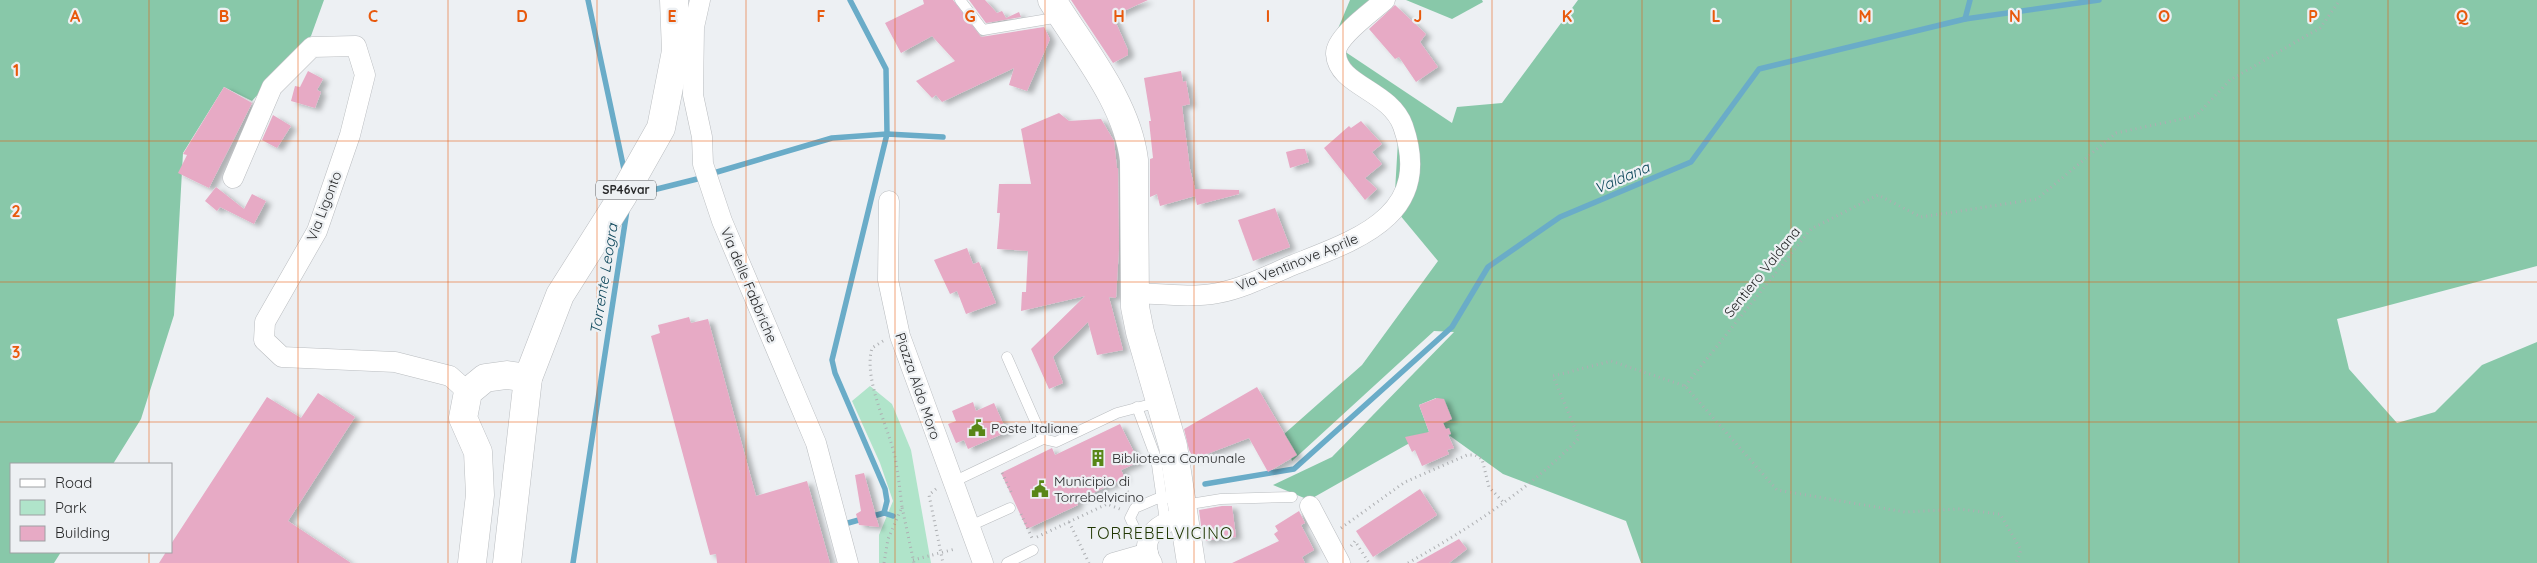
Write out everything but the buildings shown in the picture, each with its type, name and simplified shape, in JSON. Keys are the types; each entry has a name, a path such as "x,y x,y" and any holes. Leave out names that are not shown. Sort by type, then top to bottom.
{"main road":[{"name":"SP46var","path":"507,563 528,378 549,319 560,295 622,197 661,128 676,51 674,0"},
{"path":"1057,8 1116,104 1132,139 1134,160 1135,307 1149,404 1173,446 1175,508 1191,563"},
{"path":"472,563 480,495 478,452 463,418 468,392 485,378 507,375 528,378"}],"street":[{"name":"Via delle Fabbriche","path":"700,0 694,27 693,95 702,137 703,164 722,221 816,443 848,563"},
{"name":"Via Ventinove Aprile","path":"1135,293 1206,294 1234,288 1361,237 1393,210 1404,193 1408,175 1408,148 1402,124 1382,97 1346,76 1336,60 1336,51 1342,38 1386,0"},
{"name":"Via Ligonto","path":"233,178 272,87 312,47 356,46 365,75 350,135 317,231 265,322 264,340 282,357 395,362 450,376 468,392"},
{"name":"Piazza Aldo Moro","path":"889,201 888,280 900,336 983,563"},
{"path":"1310,506 1340,563"},
{"path":"1113,563 1150,551 1154,529 1175,508"}],"lane":[{"path":"960,0 983,30 1057,8"},
{"path":"1007,357 1043,439"},
{"path":"953,482 1043,439 1056,442 1117,413 1149,404"},
{"path":"1150,551 1137,533 1130,518 1135,508 1175,508 1221,499 1292,497"},
{"path":"970,526 1010,508"},
{"path":"1007,563 1034,550"}],"path":[{"name":"Sentiero Valdana","path":"1685,386 1811,229 1878,195 1921,217 2037,199 2116,133 2196,116 2230,80 2320,28 2340,0"},
{"path":"900,336 876,344 870,357 877,397 895,455 902,507 914,562 955,549"},
{"path":"1408,563 1504,504 1579,438 1553,376 1611,361 1685,386 1777,490 1905,512 1959,509 2000,514 2021,550 2016,563"},
{"path":"1326,538 1405,482 1467,454 1475,455 1482,459 1489,487 1504,504"},
{"path":"943,563 929,495 931,492 953,482"},
{"path":"1032,539 1106,504 1133,514"},
{"path":"884,563 888,539 902,507"},
{"path":"1069,522 1088,563"}],"green space":[{"path":"0,0 324,0 311,36 252,101 224,87 183,153 174,315 141,419 114,463 10,463 10,553 60,553 54,563 0,563"},
{"path":"1350,0 1376,0 1337,31"},
{"path":"1406,0 1482,0 1483,2 1452,19"},
{"path":"1578,0 2537,0 2537,266 2337,319 2349,369 2397,423 2435,412 2482,365 2537,342 2537,563 1641,563 1626,521 1503,474 1446,433 1436,398 1419,405 1429,432 1309,500 1273,485 1332,457 1454,332 1434,331 1292,461 1283,435 1362,365 1438,261 1394,208 1399,124 1335,45 1452,123 1457,107 1502,103"},
{"path":"870,386 892,404 911,450 931,563 879,563 879,535 893,501 880,463 852,401"}],"waterway":[{"name":"Torrente Leogra","path":"588,0 625,174"},
{"path":"850,0 886,69 887,134 832,360 835,373 885,489 887,501 884,513"},
{"path":"1965,19 1970,0"},
{"name":"Valdana","path":"1205,484 1294,469 1452,327 1488,267 1560,217 1691,162 1759,69 1965,19 2099,0"},
{"path":"717,172 832,138 887,134 943,137"},
{"path":"633,195 701,178"},
{"name":"Torrente Leogra","path":"573,563 627,210"},
{"name":"Valdana","path":"848,523 884,513 893,516"}],"place":[{"name":"Poste Italiane","path":"977,428"},
{"name":"Biblioteca Comunale","path":"1098,458"},
{"name":"Municipio di Torrebelvicino","path":"1040,489"}],"district":[{"name":"TORREBELVICINO","path":"1160,533"}]}
